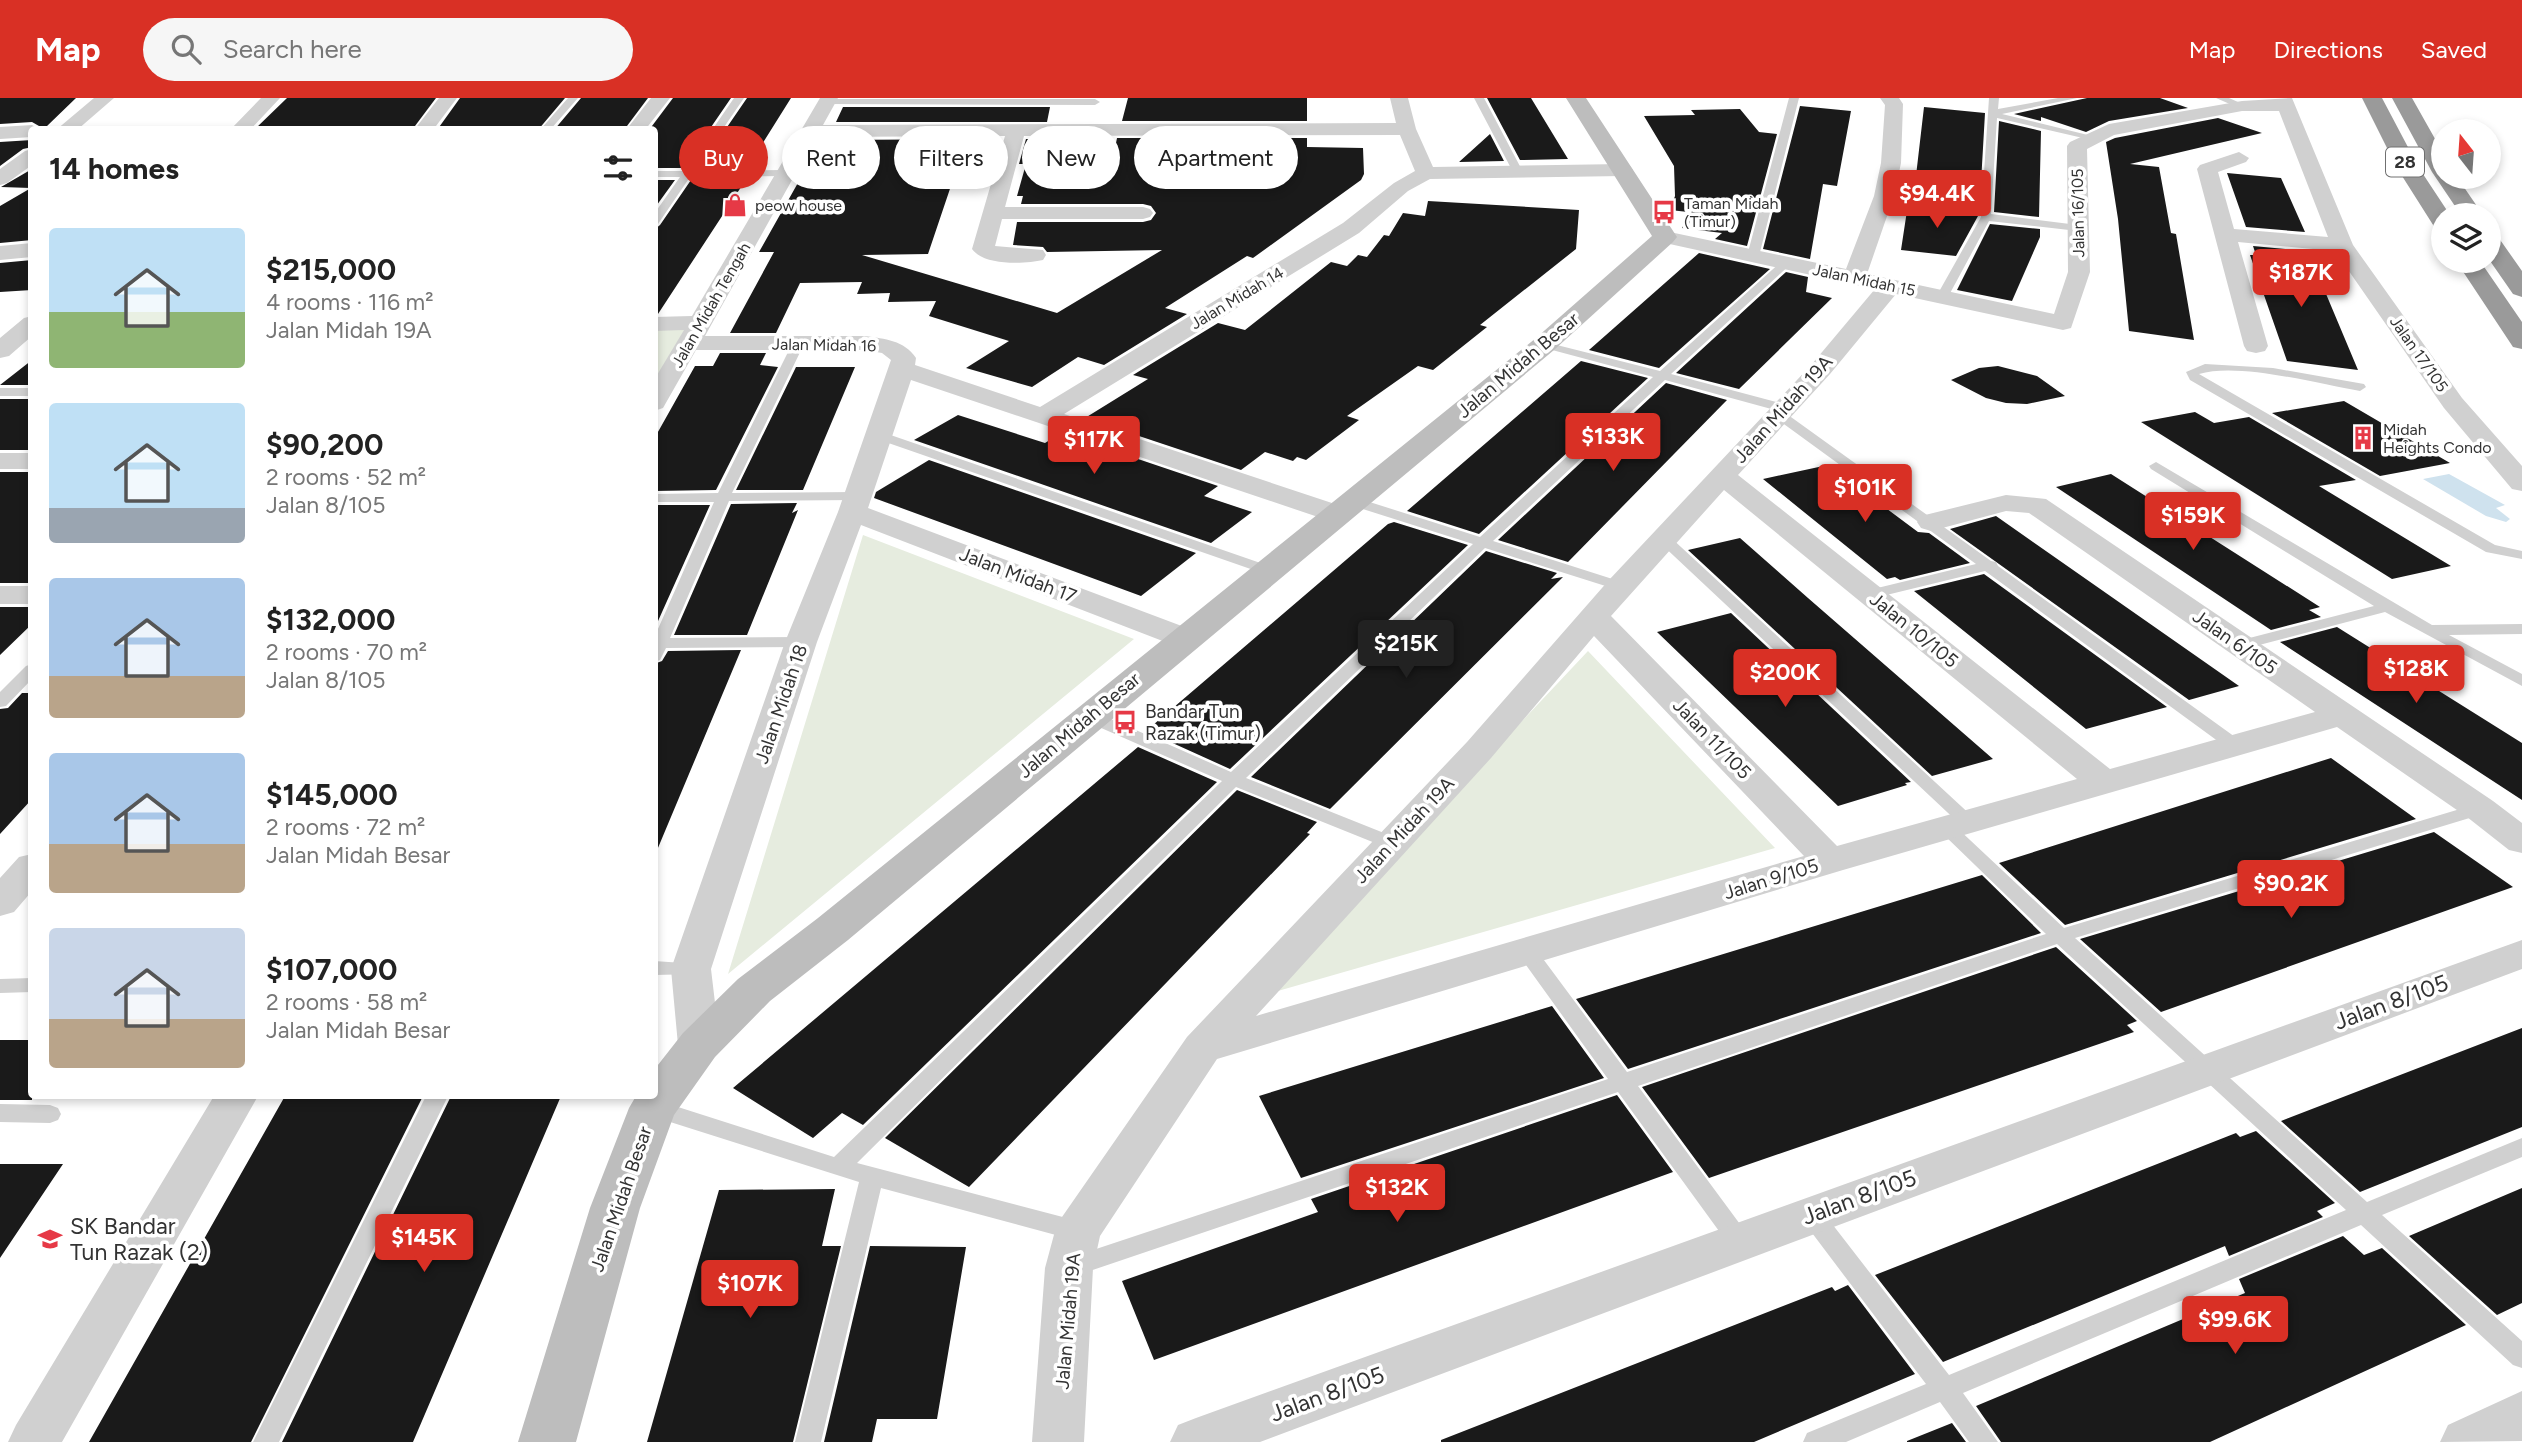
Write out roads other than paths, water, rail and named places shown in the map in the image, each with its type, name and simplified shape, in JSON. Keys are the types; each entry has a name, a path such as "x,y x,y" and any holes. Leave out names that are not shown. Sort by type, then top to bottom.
{"highway":[{"name":"28","path":"2372,98 2408,168 2431,204"},
{"name":"28","path":"2402,98 2431,150"},
{"path":"2501,258 2522,289"},
{"path":"2476,273 2522,341"}],"street":[{"path":"70,126 105,98"},
{"path":"243,126 271,98"},
{"path":"426,126 448,98"},
{"path":"638,126 661,98"},
{"path":"1399,98 1407,129 1426,173 1623,170"},
{"path":"1576,98 1665,237"},
{"path":"1854,278 1884,196 1891,163 1894,104 1889,98"},
{"name":"Jalan Midah Tengah","path":"813,126 828,100"},
{"path":"1091,126 1096,100"},
{"path":"2093,139 2109,130 2242,106 2284,102"},
{"name":"Jalan 17/105","path":"2284,102 2342,245 2453,403 2522,483"},
{"path":"1120,129 1407,129"},
{"path":"1016,130 983,249 992,254 1035,255"},
{"path":"880,131 1022,130"},
{"path":"0,133 28,131"},
{"name":"Jalan 16/105","path":"2063,323 2079,272 2077,146 2093,139"},
{"path":"0,179 28,158"},
{"path":"2239,158 2207,169 2256,345"},
{"name":"Jalan Midah 14","path":"1043,416 1351,228 1401,187 1426,173"},
{"name":"Jalan Midah Tengah","path":"658,396 782,180"},
{"path":"993,213 1143,212"},
{"path":"2227,235 2342,245"},
{"name":"Jalan Midah 15","path":"1665,237 2063,323"},
{"name":"Jalan Midah Besar","path":"547,1442 615,1208 653,1108 699,1045 754,990 833,929 1545,344 1665,237"},
{"path":"0,253 28,250"},
{"name":"Jalan Midah 19A","path":"1058,1442 1069,1268 1078,1231 1202,1048 1479,750 1619,586 1821,369 1890,286"},
{"name":"Jalan Midah 16","path":"658,325 696,333 798,344 865,343 889,347 904,358 902,369"},
{"path":"902,369 1043,416 1344,508"},
{"name":"Jalan Midah 18","path":"699,1045 691,969 801,642 855,504 902,369"},
{"path":"0,461 28,461"},
{"name":"Jalan 10/105","path":"1723,476 2106,784"},
{"name":"Jalan 6/105","path":"1931,522 2006,503 2036,505 2480,809 2522,841"},
{"name":"Jalan Midah 17","path":"855,504 1184,638"},
{"path":"0,595 28,595"},
{"name":"Jalan 11/105","path":"1594,617 1830,862"},
{"name":"Jalan 9/105","path":"1202,1048 1830,862 2341,715"},
{"path":"0,903 28,871"},
{"name":"Jalan 8/105","path":"1196,1442 1245,1434 1811,1214 2522,954"},
{"path":"34,1442 234,1099"},
{"path":"2466,1442 2522,1415"}],"lane":[{"path":"548,126 573,98"},
{"path":"720,126 739,98"},
{"path":"1479,98 1518,172"},
{"path":"1753,256 1794,98"},
{"path":"1942,297 1987,212 1994,98"},
{"path":"1991,114 2072,98"},
{"path":"2221,98 2242,106"},
{"path":"828,100 1096,100"},
{"path":"1991,114 2093,139"},
{"path":"658,174 679,174"},
{"path":"658,216 679,186"},
{"path":"1884,196 2078,228"},
{"path":"838,1167 1232,779 1660,376 1786,263"},
{"path":"658,646 723,498 798,344"},
{"path":"1545,344 1781,411 2236,746"},
{"path":"2360,387 2240,368 2209,366 2192,372 2194,377 2491,548 2522,555"},
{"path":"0,391 28,392"},
{"path":"879,435 1270,571"},
{"path":"2156,466 2387,607 2522,681"},
{"path":"658,498 855,504"},
{"path":"1344,508 1482,542 1619,586"},
{"path":"1663,538 1959,826 2060,936 2522,1357"},
{"path":"1870,594 1991,565"},
{"path":"2240,645 2387,607"},
{"path":"2431,630 2522,629"},
{"path":"658,648 801,642"},
{"path":"0,702 23,685"},
{"path":"1089,716 1232,779 1392,842"},
{"path":"1069,1268 2060,936 2480,809"},
{"path":"1528,953 1740,1242"},
{"path":"658,968 691,969"},
{"path":"0,986 28,985"},
{"path":"266,1442 436,1099"},
{"path":"653,1108 838,1167 1078,1231"},
{"path":"0,1113 50,1114"},
{"path":"1816,1442 2522,1147"},
{"path":"808,1442 872,1176"},
{"path":"1811,1214 1985,1442"}],"water":[{"path":"2449,474 2505,505 2496,508 2510,519 2506,522 2486,516 2423,479"}],"place":[{"name":"peow house","path":"735,205"},
{"name":"Taman Midah (Timur)","path":"1664,212"},
{"name":"Midah Heights Condo","path":"2363,438"},
{"name":"Bandar Tun Razak (Timur)","path":"1125,722"},
{"name":"SK Bandar Tun Razak (2)","path":"50,1239"}]}
